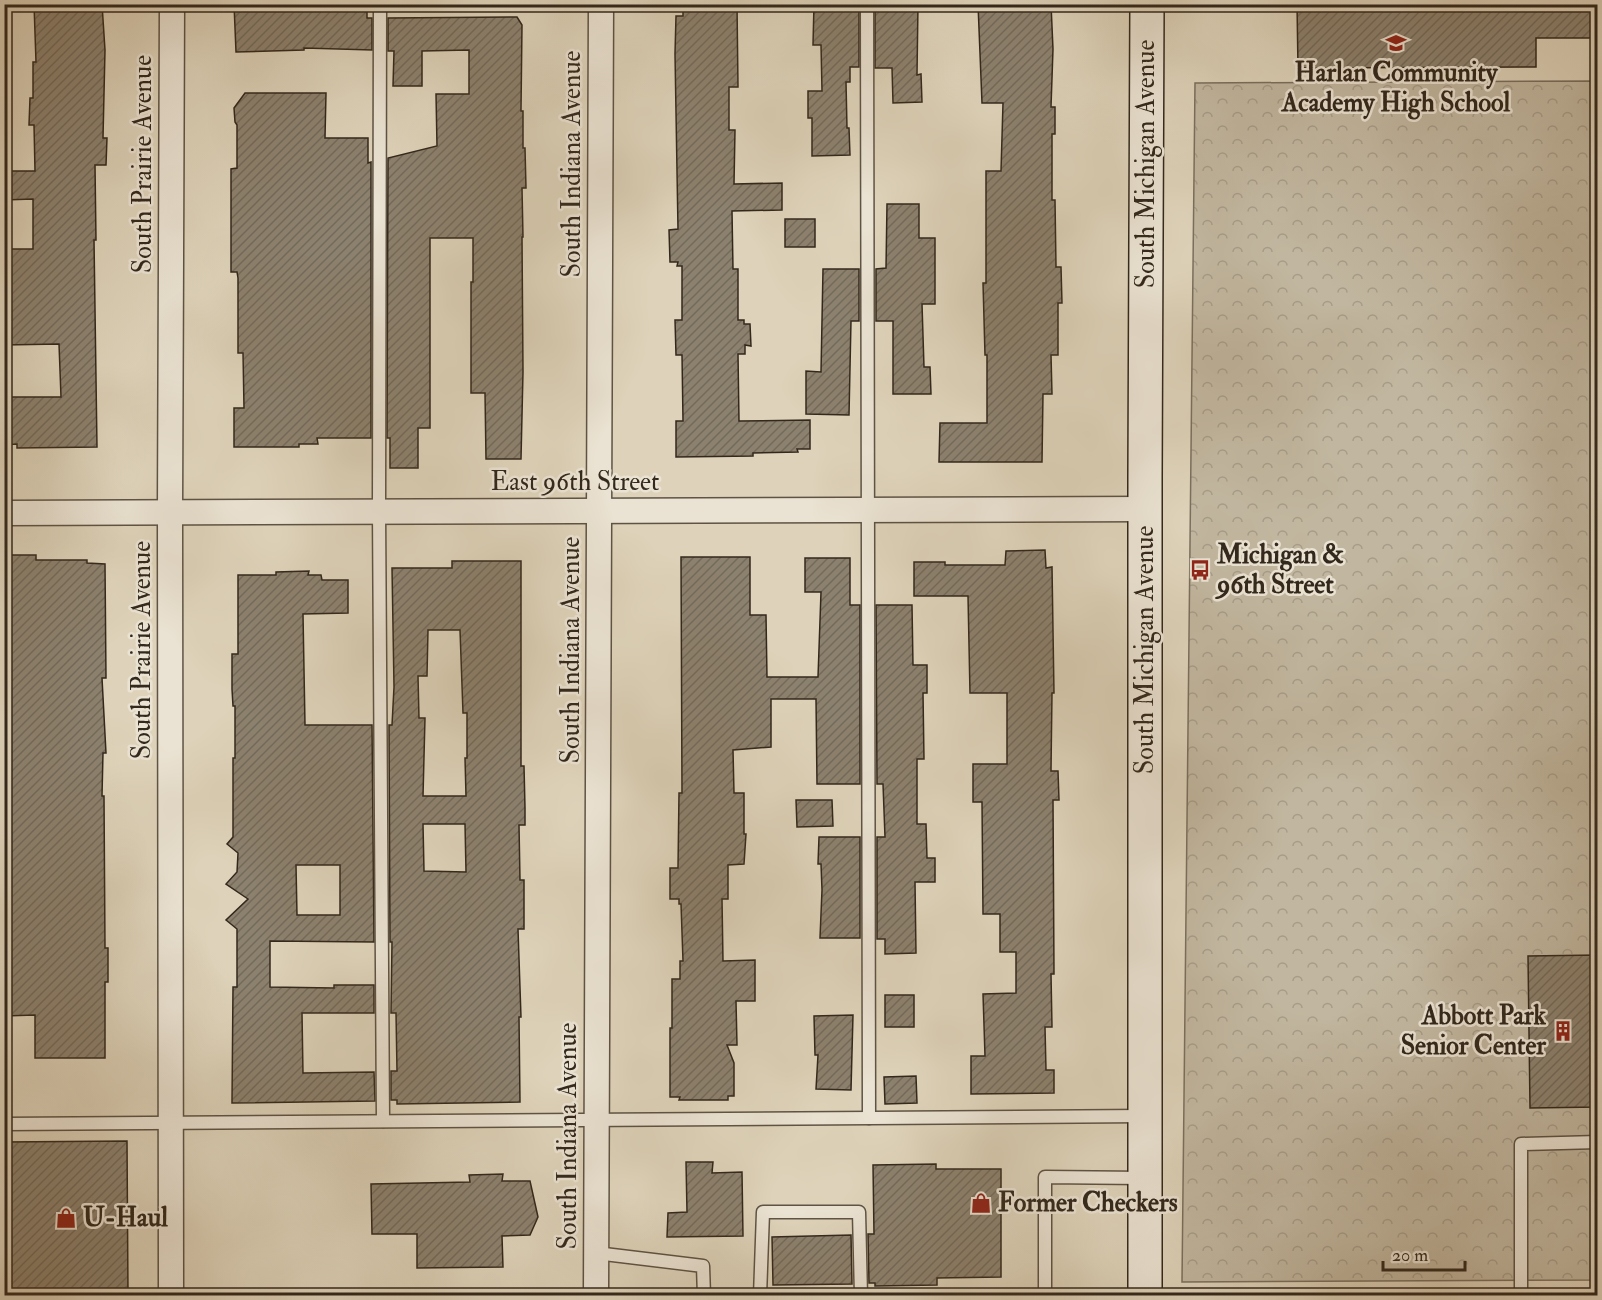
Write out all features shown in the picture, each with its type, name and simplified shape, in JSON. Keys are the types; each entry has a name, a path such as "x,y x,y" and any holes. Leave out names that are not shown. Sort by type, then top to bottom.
{"main road":[{"name":"South Michigan Avenue","path":"1145,1296 1147,4"}],"street":[{"name":"South Prairie Avenue","path":"171,1296 172,4"},
{"name":"South Indiana Avenue","path":"596,1296 601,4"},
{"name":"East 96th Street","path":"4,513 1145,509"}],"lane":[{"path":"380,4 379,511 383,1121"},
{"path":"867,4 869,1118"},
{"path":"4,1124 1144,1116"},
{"path":"1521,1296 1521,1144 1598,1142"},
{"path":"1045,1296 1045,1177 1144,1178"},
{"path":"760,1296 763,1212 859,1212 861,1296"},
{"path":"596,1253 703,1266 704,1296"}],"green space":[{"path":"1597,81 1597,1280 1182,1282 1195,83"}],"building":[{"path":"34,4 102,4 105,50 103,138 107,138 106,165 95,165 97,447 17,448 17,444 4,445 4,397 61,397 59,344 4,345 4,249 33,249 33,199 4,200 4,171 35,171 34,125 29,125 30,98 33,98 33,62 36,62"},
{"path":"234,4 367,4 367,18 372,18 372,50 304,48 304,50 236,52"},
{"path":"683,4 737,4 738,87 729,87 729,130 735,130 734,184 782,183 782,210 732,211 733,269 738,269 738,320 744,320 744,324 750,324 751,346 745,345 745,354 738,354 739,421 810,420 810,449 797,449 798,452 753,453 753,456 676,457 676,421 683,421 682,355 676,355 675,320 682,320 682,266 677,266 678,262 670,262 669,230 678,229 675,54 676,16 683,16"},
{"path":"814,4 859,4 859,67 850,67 850,82 846,82 850,155 812,156 812,118 808,118 808,91 822,91 821,45 813,45"},
{"path":"875,4 918,4 917,75 921,74 922,102 893,103 892,68 875,68"},
{"path":"978,4 1051,4 1053,49 1051,107 1055,107 1055,134 1052,134 1052,200 1055,200 1056,267 1061,267 1062,303 1058,303 1058,355 1051,355 1052,394 1043,394 1042,462 939,462 940,423 987,423 987,355 985,355 983,283 986,283 986,171 1001,171 1003,103 982,103"},
{"path":"1297,4 1596,4 1596,38 1536,38 1536,67 1298,68"},
{"path":"517,17 522,25 521,111 523,111 526,188 522,188 521,459 486,459 485,393 471,393 473,238 430,238 430,428 418,428 418,468 390,468 390,438 387,438 388,158 437,146 436,94 469,94 469,50 422,51 422,86 393,86 394,51 388,51 388,18"},
{"path":"245,93 326,93 325,138 368,138 368,163 371,162 371,438 317,438 318,444 299,444 299,447 234,447 234,408 244,408 243,353 238,353 238,278 237,272 231,272 231,169 237,168 237,125 234,108"},
{"path":"887,204 919,204 919,238 935,238 935,304 922,304 924,367 930,367 931,394 893,394 893,321 876,321 876,269 886,268"},
{"path":"785,219 815,219 815,247 785,247"},
{"path":"823,269 859,269 859,321 851,321 849,415 806,414 806,371 821,372"},
{"path":"1045,550 1046,568 1052,567 1054,693 1052,693 1051,771 1058,771 1059,800 1053,800 1052,1027 1045,1027 1046,1070 1054,1070 1054,1093 971,1094 971,1056 985,1056 983,994 1016,993 1016,952 1000,952 1000,914 983,914 982,802 973,802 973,764 1007,764 1007,693 970,693 968,596 914,596 914,562 945,562 945,565 1005,565 1006,551"},
{"path":"8,555 36,555 36,560 87,560 87,563 105,564 106,678 102,678 106,753 103,753 102,796 104,796 105,948 108,948 108,982 105,982 105,1058 35,1058 35,1015 4,1016 4,569 8,568"},
{"path":"681,557 750,557 750,615 766,615 767,677 818,677 821,592 805,592 805,558 850,558 850,605 860,605 860,784 817,784 816,699 771,699 771,747 733,750 734,793 744,793 744,834 746,834 744,864 728,865 728,899 722,899 723,961 755,960 755,1001 736,1001 737,1045 727,1045 734,1063 734,1096 728,1096 728,1100 679,1100 680,1097 670,1097 672,979 680,979 680,961 683,961 681,904 679,904 679,899 670,899 670,868 678,868 679,793 682,793"},
{"path":"452,561 521,561 521,766 524,766 525,825 519,825 520,880 524,880 524,929 518,929 521,1017 519,1017 520,1102 397,1104 397,1100 391,1100 391,1071 397,1071 396,1013 391,1013 392,942 390,942 389,725 392,725 394,687 392,568 452,568","holes":["428,630 460,630 463,713 467,713 466,796 423,796 425,718 419,718 418,676 427,676","423,824 465,824 466,872 424,871"]},
{"path":"309,571 308,575 321,575 322,580 348,580 348,613 303,614 305,725 372,725 374,942 270,941 270,987 334,988 334,985 374,985 374,1013 302,1013 303,1073 374,1072 375,1101 232,1103 233,987 237,987 237,929 226,920 248,899 226,884 237,872 238,853 227,844 233,837 235,706 233,706 232,689 232,654 238,654 238,575 276,575 276,572","holes":["296,865 340,865 340,915 297,915"]},
{"path":"876,605 912,605 913,665 927,665 927,693 923,693 924,759 917,759 917,824 926,824 927,858 935,858 935,882 915,882 916,953 885,954 885,939 877,939 877,837 885,837 883,784 877,784"},
{"path":"796,800 832,800 833,826 797,827"},
{"path":"819,837 860,837 860,938 820,938 822,890 821,864 818,864"},
{"name":"Abbott Park Senior Center","path":"1598,955 1598,1107 1530,1108 1528,956"},
{"path":"885,995 914,995 914,1027 885,1027"},
{"path":"853,1015 851,1090 816,1089 818,1055 815,1055 814,1016"},
{"path":"916,1076 917,1103 885,1104 884,1077"},
{"name":"U-Haul","path":"127,1141 128,1295 4,1296 4,1142"},
{"path":"686,1162 713,1162 712,1173 742,1172 743,1236 667,1237 668,1213 687,1212"},
{"path":"936,1164 936,1169 1001,1169 1001,1277 937,1278 937,1285 875,1286 875,1283 869,1283 868,1234 874,1234 873,1165"},
{"path":"503,1174 502,1181 530,1181 538,1217 530,1235 502,1236 503,1267 417,1268 417,1234 372,1234 371,1184 470,1182 469,1175"},
{"path":"851,1235 852,1284 773,1285 772,1237"}],"place":[{"name":"Harlan Community Academy High School","path":"1396,43"},
{"name":"Michigan & 96th Street","path":"1200,570"},
{"name":"Abbott Park Senior Center","path":"1563,1031"},
{"name":"Former Checkers","path":"981,1203"},
{"name":"U-Haul","path":"66,1218"}]}
